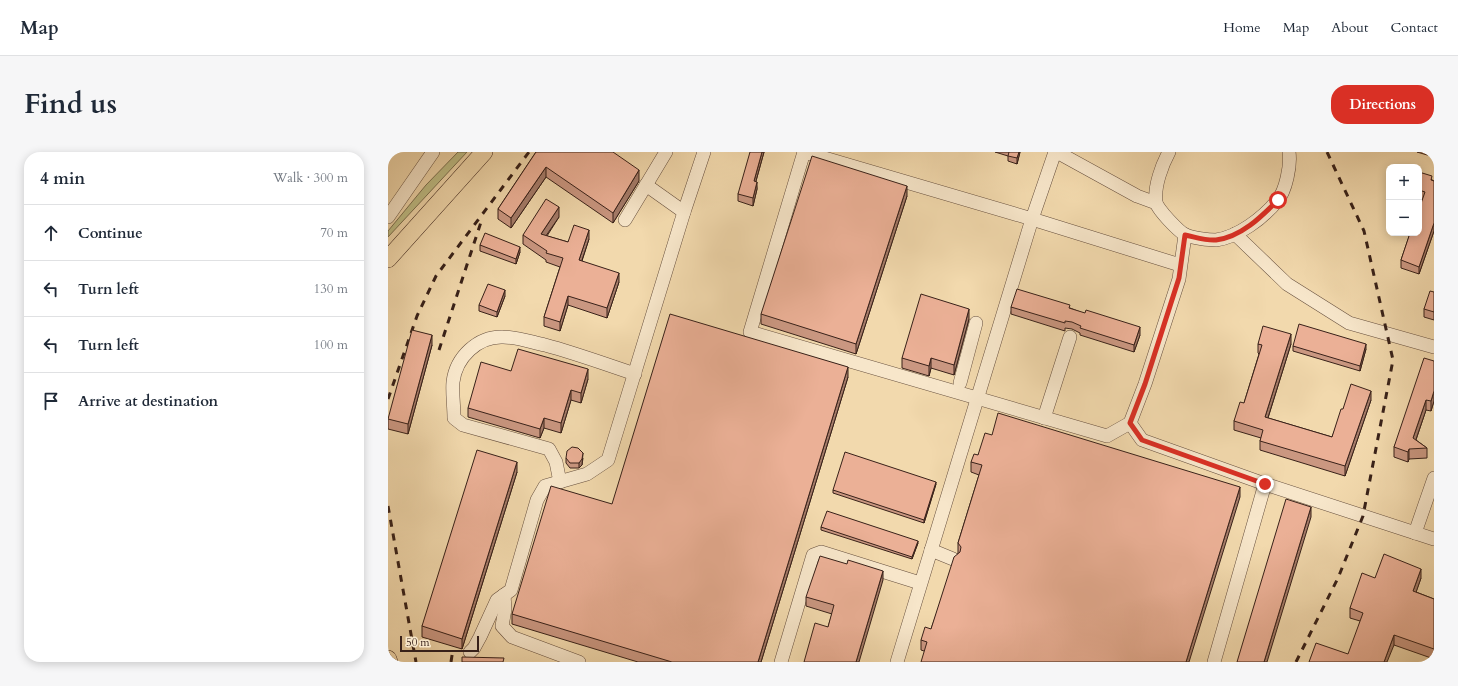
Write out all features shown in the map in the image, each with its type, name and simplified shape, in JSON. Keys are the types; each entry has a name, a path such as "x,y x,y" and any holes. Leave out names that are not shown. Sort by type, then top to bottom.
{"main road":[{"path":"388,259 484,152"}],"lane":[{"path":"388,217 433,152"},
{"path":"625,220 666,152"},
{"path":"470,652 485,629 497,600 511,590 537,500 545,486 587,474 608,460 684,212 704,152"},
{"path":"1180,265 834,156 804,152 750,332 1107,436 1130,423 1145,384 1179,278 1185,235"},
{"path":"897,662 1032,219 1056,152 1137,196 1156,203"},
{"path":"1169,152 1157,184 1156,203 1161,212 1185,235 1215,240 1235,234 1260,217 1278,200 1290,168 1289,152"},
{"path":"646,186 684,212"},
{"path":"1235,234 1287,284 1349,322 1434,347"},
{"path":"960,383 976,323"},
{"path":"560,482 556,462 549,449 463,425 454,418 453,382 458,367 467,351 490,338 502,337 520,339 558,349 635,374"},
{"path":"1044,418 1070,337"},
{"path":"968,355 989,363"},
{"path":"1130,423 1142,440 1265,484 1434,539"},
{"path":"1415,533 1434,478"},
{"path":"1214,662 1265,484"},
{"path":"931,550 953,559"},
{"path":"781,662 814,555 821,552 920,583"},
{"path":"504,595 505,609 502,626 512,637 579,662"}],"shaded area":[{"path":"458,152 467,152 388,237 388,231 426,185"}],"building":[{"path":"536,152 613,152 639,170 613,213 546,167 511,218 498,209"},
{"path":"750,152 762,152 754,181 757,182 753,198 738,194"},
{"path":"1009,152 1019,152 1017,158 1008,156"},
{"path":"812,156 907,186 856,344 761,314"},
{"path":"1422,173 1432,176 1431,180 1434,181 1434,223 1419,267 1401,260 1409,236 1422,236 1422,200 1425,192 1422,191"},
{"path":"546,199 559,207 541,234 568,242 574,225 589,230 579,260 619,273 607,308 568,296 560,322 544,317 563,258 546,253 547,251 523,235"},
{"path":"485,233 520,247 516,259 480,245"},
{"path":"488,284 505,290 497,312 479,305"},
{"path":"1017,289 1070,305 1069,308 1085,313 1086,310 1140,327 1134,345 1080,328 1081,326 1072,322 1065,321 1065,323 1011,307"},
{"path":"1430,291 1434,292 1434,312 1424,309"},
{"path":"921,294 969,309 954,365 931,358 929,366 902,358"},
{"path":"670,314 848,367 758,662 672,662 512,614 551,486 612,504"},
{"path":"1299,324 1366,344 1360,366 1293,346"},
{"path":"1263,326 1291,334 1265,417 1332,437 1351,384 1371,391 1345,466 1260,441 1263,430 1234,421 1240,402 1244,403 1262,345 1258,344"},
{"path":"412,330 432,335 408,424 388,419"},
{"path":"518,349 588,369 581,393 571,390 561,423 544,418 540,429 468,408 481,362 511,371"},
{"path":"1424,358 1434,361 1434,391 1431,401 1426,400 1413,438 1427,448 1409,449 1408,452 1394,447"},
{"path":"998,413 1240,487 1186,662 921,662 927,642 921,640 925,627 931,629 954,557 960,552 961,547 958,543 982,465 971,462 974,454 978,455 985,433 992,435"},
{"path":"572,447 578,448 583,453 582,459 579,463 570,463 566,458 567,451"},
{"path":"477,450 517,462 462,639 422,626"},
{"path":"845,452 936,482 924,520 833,490"},
{"path":"1286,499 1311,507 1264,662 1237,662"},
{"path":"827,511 918,541 912,557 821,527"},
{"path":"1384,554 1421,569 1413,591 1434,599 1434,649 1394,635 1384,662 1309,662 1316,643 1348,654 1363,613 1350,608 1362,573 1375,578"},
{"path":"820,556 847,564 848,560 883,571 856,662 804,662 815,623 828,627 834,605 806,597"},
{"path":"462,657 504,658 503,662 462,662"}],"railway":[{"path":"388,399 417,316 436,276 529,152"},
{"path":"1296,662 1338,578 1363,516 1393,360 1364,231 1327,152"},
{"path":"439,350 482,219"},
{"path":"388,506 416,662"},
{"path":"451,662 453,649"}],"route":[{"path":"1265,484 1142,440 1130,423 1145,384 1179,278 1185,235 1215,240 1235,234 1260,217 1278,200"}]}
